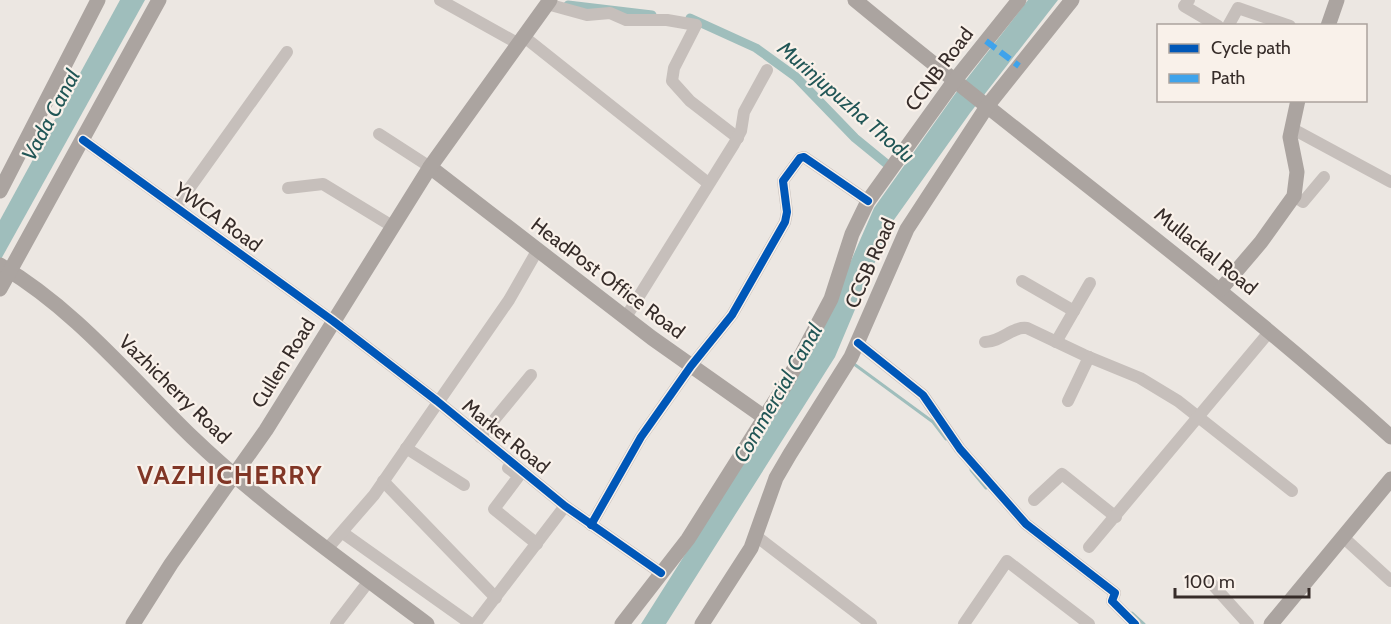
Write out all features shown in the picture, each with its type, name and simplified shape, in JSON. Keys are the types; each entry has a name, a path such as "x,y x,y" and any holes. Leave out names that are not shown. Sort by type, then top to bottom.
{"main road":[{"path":"855,0 956,81"},
{"name":"CCNB Road","path":"622,624 688,538 815,332 831,299 852,234 868,201 1019,0"},
{"name":"CCSB Road","path":"702,624 751,548 776,478 858,343 907,229 986,104 1072,0"},
{"path":"1329,24 1337,0"},
{"path":"0,191 93,2"},
{"name":"Cullen Road","path":"133,624 171,564 235,474 430,167 548,2"},
{"path":"0,289 3,267 83,140 156,5"},
{"name":"Mullackal Road","path":"956,81 1221,289 1391,437"},
{"path":"1221,289 1261,243 1294,196 1297,172 1290,144 1291,128 1298,102"},
{"name":"HeadPost Office Road","path":"430,167 537,251 691,366 764,417"},
{"name":"Vazhicherry Road","path":"3,267 71,314 193,437 235,474 327,549 425,624"},
{"path":"1271,624 1391,479"}],"street":[{"path":"440,0 520,39 708,183"},
{"path":"1189,0 1184,6 1215,24"},
{"path":"548,2 586,15 610,13 626,20 667,20 696,25 674,68 672,81 679,92 738,138"},
{"path":"1229,24 1238,8 1284,24"},
{"path":"176,207 287,52"},
{"path":"626,317 738,138 744,112 767,70"},
{"path":"1291,128 1391,182"},
{"path":"380,134 430,167"},
{"name":"YWCA Road","path":"83,140 333,321"},
{"path":"591,525 641,437 691,366 732,315 785,222 787,212 783,181 800,158 804,157 868,201"},
{"path":"1294,196 1303,202 1324,177"},
{"path":"288,188 323,184 393,226"},
{"path":"327,549 383,481 508,300 537,251"},
{"path":"1022,281 1074,311"},
{"path":"1056,342 1090,283"},
{"name":"Market Road","path":"333,321 437,401 565,506 661,573"},
{"path":"985,342 995,342 1023,327 1140,378 1178,400 1292,491"},
{"path":"1089,547 1270,331"},
{"path":"858,343 923,395 960,449 1026,524 1114,597 1135,624"},
{"path":"1068,401 1089,357"},
{"path":"480,437 531,375"},
{"path":"406,448 464,485"},
{"path":"503,465 519,476 494,509 537,544"},
{"path":"1034,500 1062,474 1116,517"},
{"path":"383,481 496,598"},
{"path":"342,533 473,624 496,598 565,506"},
{"path":"756,536 871,624"},
{"path":"1344,538 1391,581"},
{"path":"964,624 1007,561 1089,624"},
{"path":"336,624 369,582"},
{"path":"1212,584 1248,624"}],"water":[{"path":"120,0 145,0 0,261 0,220"},
{"path":"1028,0 1058,0 970,113 891,224 835,357 666,624 641,624 767,425 820,332 874,208 955,94"}],"waterway":[{"name":"Murinjupuzha Thodu","path":"568,5 652,15"},
{"name":"Murinjupuzha Thodu","path":"690,18 756,48 796,77 855,138 893,169"},
{"path":"854,364 933,422 946,439"},
{"path":"971,470 986,488"},
{"path":"1132,613 1144,624"}],"marked path":[{"path":"986,41 1019,66"}],"cycle path":[{"path":"83,140 333,321 437,401 565,506 661,573"},
{"path":"591,525 641,437 691,366 732,315 785,222 787,212 783,181 800,158 804,157 868,201"},
{"path":"858,343 923,395 960,449 1026,524 1115,593 1112,601 1135,624"}],"district":[{"name":"VAZHICHERRY","path":"230,475"}],"water label":[{"name":"Vada Canal","path":"51,115"},
{"name":"Commercial Canal","path":"778,393"}]}
